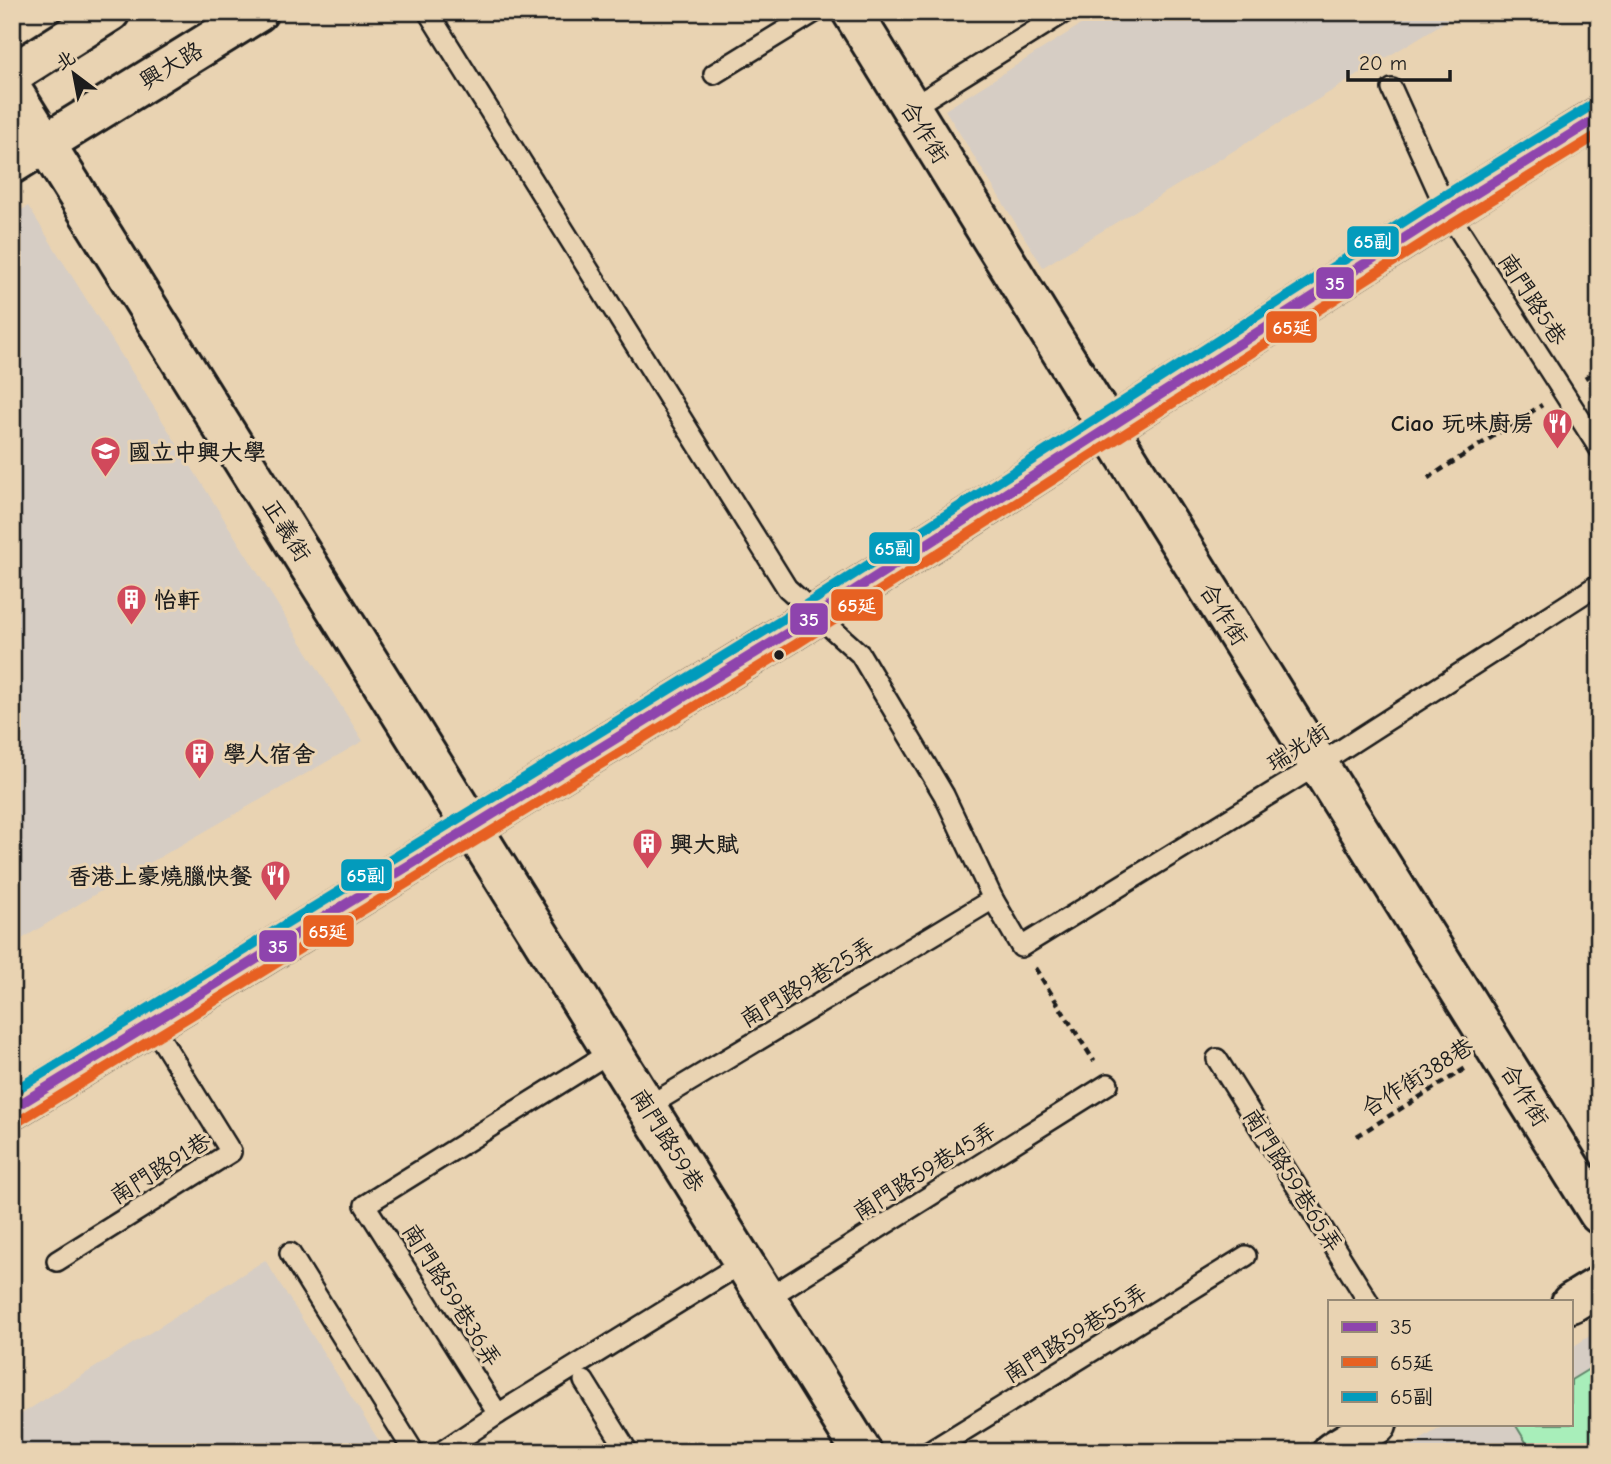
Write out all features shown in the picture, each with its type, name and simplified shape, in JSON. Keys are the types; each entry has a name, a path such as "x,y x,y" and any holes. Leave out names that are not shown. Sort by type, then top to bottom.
{"street":[{"path":"12,74 110,12"},
{"name":"興大路","path":"12,164 258,12"},
{"name":"合作街","path":"852,12 1599,1214"},
{"name":"正義街","path":"12,90 473,828"},
{"path":"12,1109 816,615 1447,211 1599,117"},
{"name":"南門路59巷","path":"473,828 862,1452"},
{"path":"1572,1302 1599,1286"},
{"path":"1334,1451 1374,1426"}],"lane":[{"path":"428,12 787,588 860,654 944,795 993,899 1021,947"},
{"path":"714,74 815,12"},
{"path":"911,108 1065,12"},
{"name":"南門路5巷","path":"1392,89 1447,211 1599,448"},
{"name":"瑞光街","path":"1021,947 1319,764 1599,584"},
{"name":"南門路9巷25弄","path":"647,1107 993,899"},
{"name":"南門路91巷","path":"57,1261 231,1152 151,1023"},
{"name":"南門路59巷36弄","path":"498,1414 365,1205 612,1051"},
{"name":"南門路59巷65弄","path":"1217,1059 1367,1300"},
{"name":"南門路59巷45弄","path":"766,1299 1108,1084"},
{"path":"290,1253 414,1452"},
{"name":"南門路59巷55弄","path":"929,1452 1246,1256"},
{"path":"441,1452 744,1262"},
{"path":"584,1381 628,1452"}],"path":[{"path":"1427,478 1563,392"},
{"path":"1021,947 1108,1084"},
{"name":"合作街388巷","path":"1357,1136 1496,1049"}],"shaded area":[{"path":"1101,12 1461,12 1043,267 945,110"},
{"name":"國立中興大學","path":"28,206 363,741 92,896 12,945 12,216"},
{"path":"265,1260 386,1452 12,1452 12,1420"},
{"path":"1599,1330 1599,1452 1401,1452 1443,1426 1572,1426 1572,1347"}],"green space":[{"path":"1599,1363 1599,1452 1532,1452 1516,1426 1572,1426 1572,1379"}],"transit line":[{"name":"65副","path":"12,1092 784,619 1439,199 1592,105"},
{"name":"35","path":"12,1109 791,631 1447,211 1599,117"},
{"name":"65延","path":"19,1121 798,643 1454,223 1599,134"}],"place":[{"name":"Ciao 玩味廚房","path":"1557,450"},
{"name":"國立中興大學","path":"105,479"},
{"name":"怡軒","path":"131,627"},
{"name":"學人宿舍","path":"200,781"},
{"name":"興大賦","path":"647,871"},
{"name":"香港上豪燒臘快餐","path":"275,903"}]}
